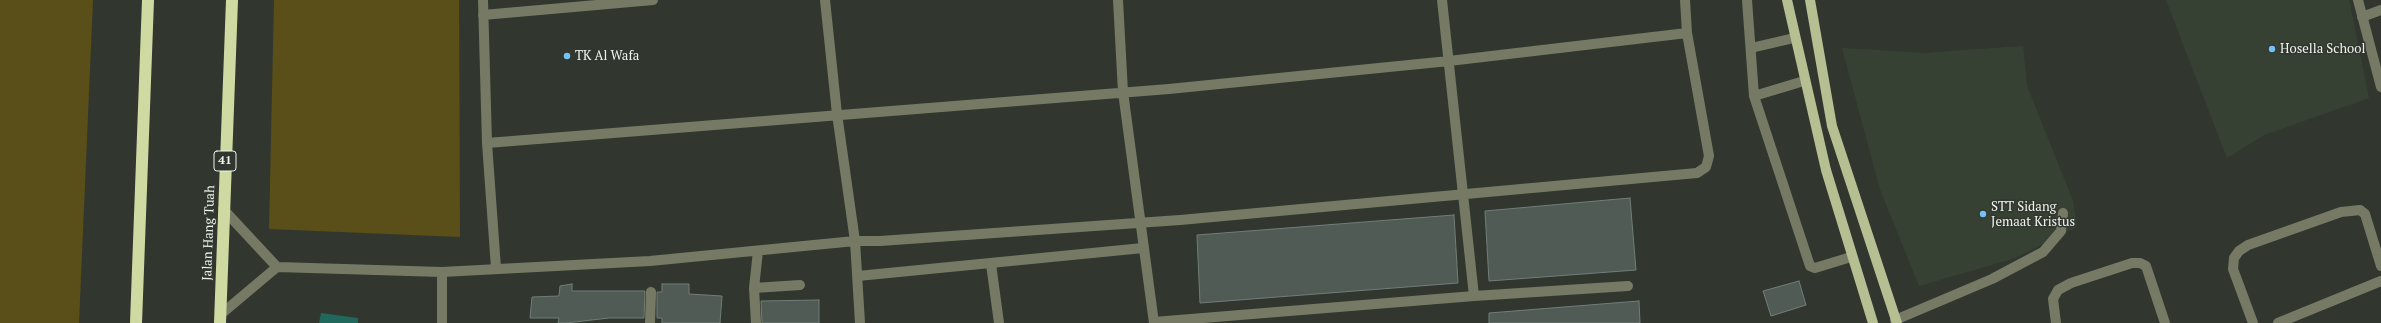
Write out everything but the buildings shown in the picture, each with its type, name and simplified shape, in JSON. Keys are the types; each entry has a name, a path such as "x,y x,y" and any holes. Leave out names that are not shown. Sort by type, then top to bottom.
{"highway":[{"path":"136,323 148,0"},
{"name":"Jalan Hang Tuah","path":"220,319 232,0"}],"main road":[{"path":"1786,0 1826,170 1873,323"},
{"path":"1810,0 1832,126 1896,321"}],"street":[{"path":"483,0 487,143 496,268"},
{"path":"483,15 615,2 653,0"},
{"path":"825,0 837,114 855,241 860,323"},
{"path":"1118,0 1123,92 1142,222 1143,248 1154,322 1474,296 1628,286"},
{"path":"1442,0 1474,296"},
{"path":"220,319 277,268 442,272 650,261 855,241 1142,222 1697,173 1706,167 1709,156 1687,33 1685,0"},
{"path":"1747,0 1754,96 1810,266 1815,268 1852,257"},
{"path":"2358,0 2381,87"},
{"path":"2362,17 2381,10"},
{"path":"487,143 1123,92 1449,62 1687,33"},
{"path":"1750,48 1794,38"},
{"path":"1754,96 1804,81"},
{"path":"223,209 277,268"},
{"path":"2253,323 2233,269 2234,258 2238,251 2248,246 2341,212 2360,210 2365,214 2381,266"},
{"path":"1896,321 1992,279 2043,252 2061,231 2063,212"},
{"path":"858,276 1143,248"},
{"path":"756,323 754,288 758,251"},
{"path":"2056,323 2054,299 2058,290 2072,283 2132,263 2140,263 2146,266 2165,323"},
{"path":"991,264 999,323"},
{"path":"442,272 442,323"},
{"path":"2278,323 2381,281"},
{"path":"754,288 800,285"},
{"path":"650,323 651,292"}],"shaded area":[{"path":"0,0 93,0 79,323 0,323"},
{"path":"274,0 459,0 460,237 269,229"},
{"name":"Hosella School","path":"2166,0 2349,0 2369,98 2264,135 2227,158"},
{"path":"2023,46 2027,86 2073,201 2077,227 2015,258 1919,286 1880,189 1842,48 1925,53"}],"water":[{"path":"321,313 358,318 358,323 319,323"}],"place":[{"name":"Hosella School","path":"2272,49"},
{"name":"TK Al Wafa","path":"567,56"},
{"name":"STT Sidang Jemaat Kristus","path":"1983,214"}]}
